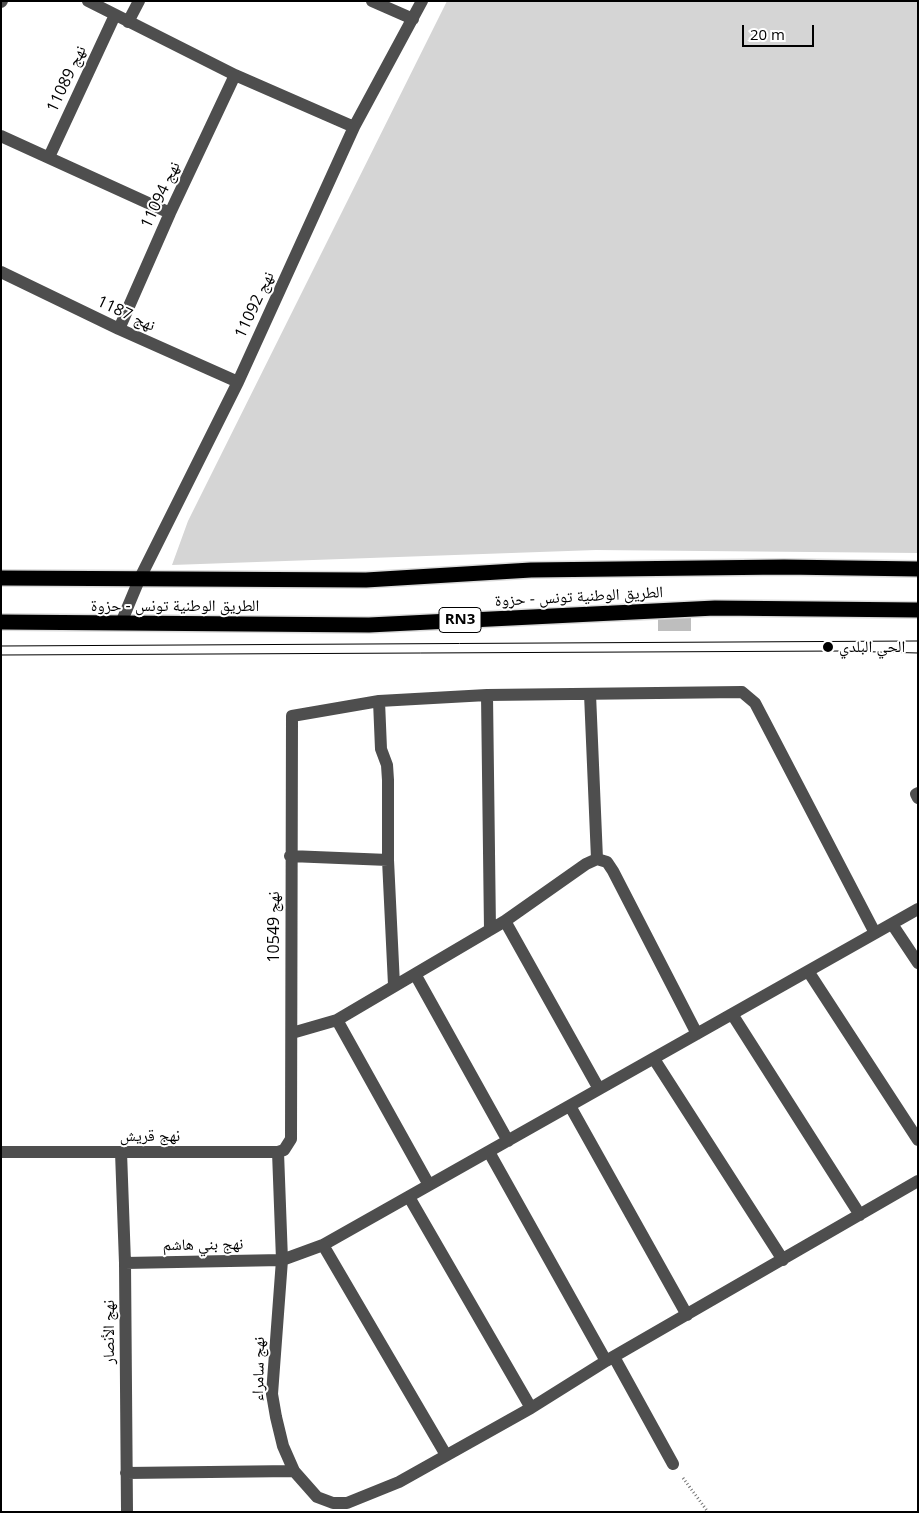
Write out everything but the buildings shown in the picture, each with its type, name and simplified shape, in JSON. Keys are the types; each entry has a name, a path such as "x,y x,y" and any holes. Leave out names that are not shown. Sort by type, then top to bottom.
{"highway":[{"name":"الطريق الوطنية تونس - حزوة","path":"1,578 366,580 531,570 784,566 918,569"},
{"name":"الطريق الوطنية تونس - حزوة","path":"1,622 369,625 715,608 918,610"}],"street":[{"path":"88,1 235,75 354,127"},
{"path":"128,22 139,1"},
{"path":"372,1 413,19"},
{"name":"نهج 11092","path":"121,623 139,580 238,382 354,127 422,1"},
{"name":"نهج 11089","path":"49,157 115,15"},
{"name":"نهج 11094","path":"119,329 170,213 235,75"},
{"path":"1,136 170,213"},
{"name":"نهج 1187","path":"1,272 119,329 238,382"},
{"path":"394,985 388,860 388,780 387,765 381,749 379,701 487,695 742,692 755,703 875,933"},
{"path":"590,694 597,859"},
{"path":"487,695 490,930"},
{"name":"نهج 10549","path":"278,1152 284,1150 291,1139 290,856 292,716 379,701"},
{"path":"918,793 916,794 918,798"},
{"path":"290,856 388,860"},
{"path":"292,1033 337,1020 505,921 586,864 597,859 607,862 613,871 697,1034"},
{"name":"نهج بني هاشم","path":"125,1264 282,1260 323,1246 918,910"},
{"path":"505,921 599,1089"},
{"path":"892,924 918,963"},
{"path":"808,971 918,1140"},
{"path":"415,974 508,1141"},
{"path":"732,1014 860,1215"},
{"path":"337,1020 430,1185"},
{"path":"654,1059 783,1260"},
{"path":"570,1106 687,1315"},
{"name":"نهج قريش","path":"1,1152 278,1152"},
{"name":"نهج الأنصار","path":"121,1152 125,1264 127,1512"},
{"path":"278,1152 282,1260"},
{"path":"489,1152 673,1464"},
{"path":"347,1507 399,1482 531,1408 610,1359 918,1182"},
{"path":"409,1197 531,1408"},
{"path":"323,1246 446,1454"},
{"name":"نهج سامراء","path":"282,1260 272,1394 282,1446 294,1471 317,1497 347,1507"},
{"path":"126,1473 294,1471"}],"path":[{"path":"673,1464 708,1512"}],"shaded area":[{"path":"447,1 918,1 918,553 596,550 172,565 188,521"}],"tram line":[{"path":"1,646 918,641"},
{"path":"1,655 841,651 918,653"}],"place":[{"name":"الحي البلدي","path":"828,647"}]}
